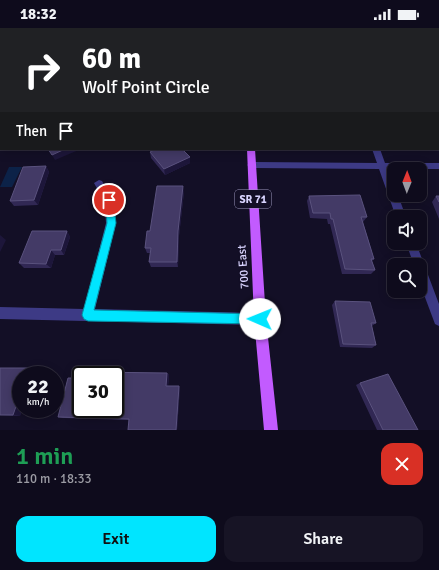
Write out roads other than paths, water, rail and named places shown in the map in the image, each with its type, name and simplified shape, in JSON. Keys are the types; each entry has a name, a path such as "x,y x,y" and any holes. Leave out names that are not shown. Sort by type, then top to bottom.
{"main road":[{"name":"700 East","path":"251,150 260,319 271,430"}],"street":[{"path":"376,150 398,210"},
{"path":"251,165 439,166"},
{"path":"88,315 111,223 109,200 99,184"},
{"path":"427,288 439,320"},
{"path":"0,313 260,319"}],"water":[{"path":"9,167 22,167 12,187 0,187"}]}
